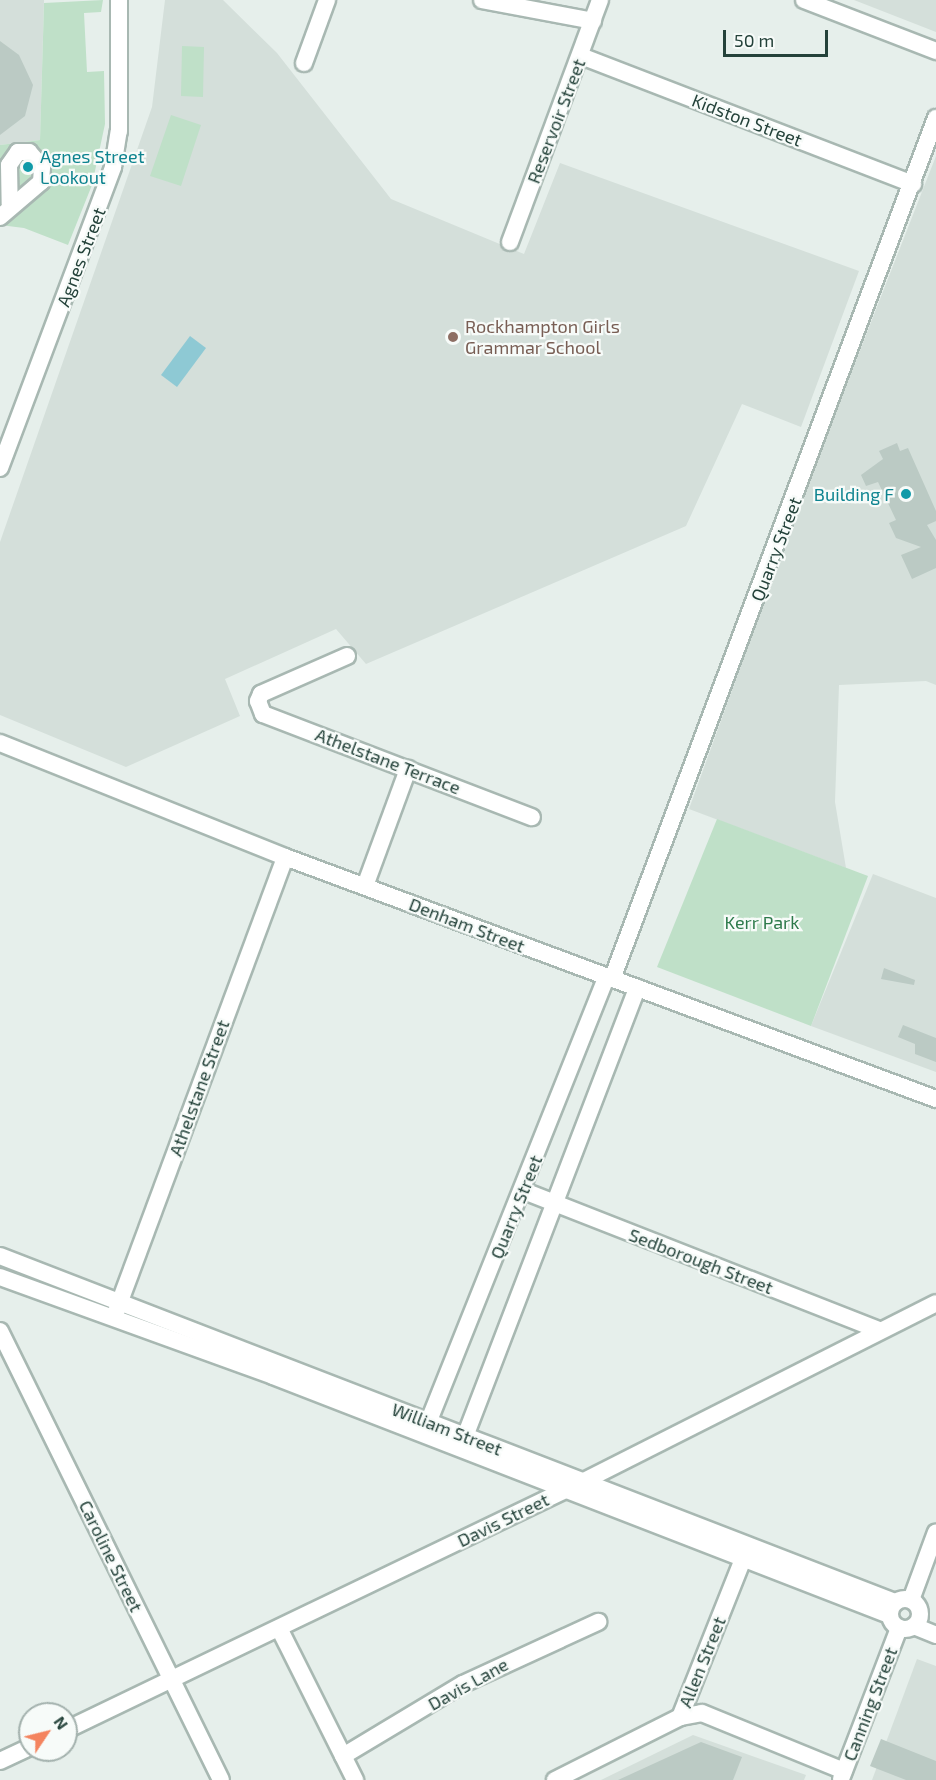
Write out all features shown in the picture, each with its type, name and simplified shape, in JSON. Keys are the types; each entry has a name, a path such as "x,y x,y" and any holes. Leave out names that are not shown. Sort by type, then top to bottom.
{"street":[{"name":"Agnes Street","path":"0,468 3,444 113,167 119,131 119,0"},
{"path":"304,63 327,0"},
{"path":"482,0 593,21"},
{"name":"Reservoir Street","path":"510,242 600,0"},
{"path":"804,0 936,51"},
{"name":"Kidston Street","path":"581,56 914,184"},
{"name":"Quarry Street","path":"425,1429 609,978 914,184 936,118"},
{"name":"Athelstane Terrace","path":"347,656 261,694 258,701 263,714 532,817"},
{"name":"Denham Street","path":"0,743 285,857 936,1100"},
{"path":"365,886 408,769"},
{"name":"Athelstane Street","path":"114,1319 285,857"},
{"name":"Quarry Street","path":"463,1443 637,988"},
{"name":"Sedborough Street","path":"524,1191 879,1330"},
{"name":"William Street","path":"0,1256 425,1429"},
{"name":"William Street","path":"0,1277 463,1443 584,1481 746,1552 905,1614 936,1635"},
{"name":"Davis Street","path":"78,1724 279,1630 584,1481 936,1303"},
{"name":"Caroline Street","path":"0,1331 221,1780"},
{"name":"William Street","path":"463,1443 564,1490 746,1552"},
{"name":"Canning Street","path":"842,1775 936,1532"},
{"name":"Allen Street","path":"680,1717 746,1552"},
{"name":"William Street","path":"905,1614 936,1618"},
{"name":"Davis Lane","path":"343,1756 463,1684 598,1622"},
{"path":"279,1630 355,1780"},
{"name":"Allen Street","path":"680,1717 702,1713 842,1775"},
{"path":"555,1780 680,1717"},
{"path":"0,1761 18,1753"}],"shaded area":[{"path":"0,0 44,0 40,140 0,145"},
{"name":"Rockhampton Girls Grammar School","path":"165,0 223,0 277,53 391,199 524,254 560,163 859,271 801,427 742,404 686,526 366,664 336,629 225,679 240,716 126,767 0,715 0,542 152,107"},
{"path":"854,0 936,0 936,32"},
{"path":"936,156 936,685 926,681 839,685 835,802 846,868 689,809 794,519"},
{"path":"873,874 936,898 936,1072 811,1026"},
{"path":"917,1659 936,1666 936,1780 872,1780"},
{"path":"693,1735 806,1775 804,1780 601,1780"}],"green space":[{"path":"103,0 101,12 84,13 87,72 104,71 105,124 92,185 68,245 24,228 0,225 0,145 40,140 44,3"},
{"path":"182,46 204,47 203,97 181,96"},
{"path":"171,115 201,125 181,186 150,176"},
{"name":"Kerr Park","path":"717,819 868,876 811,1026 657,967"}],"water":[{"path":"190,336 206,348 177,387 161,375"}],"building":[{"path":"0,41 19,55 33,85 25,116 0,135"},
{"name":"Building F","path":"897,443 900,451 908,448 936,511 936,521 927,525 936,540 936,568 912,579 901,555 921,547 896,538 889,523 896,520 878,482 866,486 861,475 883,459 879,451"},
{"path":"884,968 915,980 914,985 881,979"},
{"path":"903,1025 936,1038 936,1062 915,1054 915,1044 898,1037"},
{"path":"881,1739 936,1761 936,1780 906,1780 870,1766"},
{"path":"701,1742 742,1757 733,1780 618,1780"}],"place":[{"name":"Agnes Street Lookout","path":"28,167"},
{"name":"Rockhampton Girls Grammar School","path":"453,337"},
{"name":"Building F","path":"906,494"}]}
